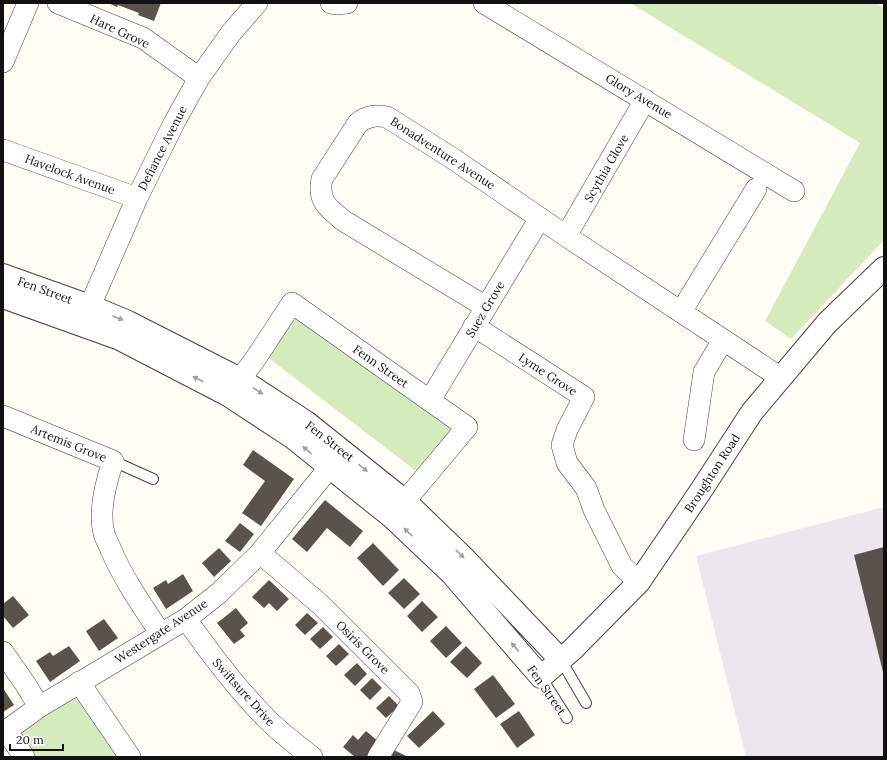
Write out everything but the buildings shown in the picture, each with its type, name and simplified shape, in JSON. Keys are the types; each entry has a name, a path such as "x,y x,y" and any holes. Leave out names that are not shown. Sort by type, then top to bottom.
{"street":[{"path":"3,62 28,3"},
{"name":"Hare Grove","path":"58,3 143,38 199,78"},
{"name":"Defiance Avenue","path":"90,306 137,198 199,78 231,33 257,3"},
{"path":"331,3 347,3"},
{"name":"Glory Avenue","path":"484,3 794,190"},
{"name":"Scythia Glove","path":"566,236 645,100"},
{"name":"Bonadventure Avenue","path":"486,307 344,221 330,210 322,198 320,189 322,179 358,123 366,118 377,116 387,117 452,158 566,236 781,378"},
{"name":"Havelock Avenue","path":"3,150 137,198"},
{"path":"681,312 756,189"},
{"name":"Suez Grove","path":"430,400 540,218"},
{"name":"Broughton Road","path":"541,677 561,660 640,582 752,412 827,324 884,268"},
{"name":"Fen Street","path":"3,275 90,306 128,322 240,379 306,422 405,501 465,559 561,660"},
{"name":"Fen Street","path":"3,298 120,339 228,395 292,436 329,468 393,518 451,573 541,677"},
{"name":"Fenn Street","path":"240,379 254,361 292,303 430,400 466,427 405,501"},
{"name":"Lyme Grove","path":"474,326 584,397 567,430 562,445 567,464 586,488 594,510 622,566 640,582"},
{"path":"694,440 704,372 723,340"},
{"name":"Artemis Grove","path":"3,416 113,460 104,490 102,509 104,532 119,567 161,634"},
{"name":"Westergate Avenue","path":"5,732 39,706 186,619 219,594 260,553 329,468"},
{"name":"Osiris Grove","path":"260,553 321,606 410,693 412,702 378,757"},
{"name":"Swiftsure Drive","path":"186,619 218,664 264,716 279,731 312,757"},
{"path":"3,652 39,706"},
{"path":"79,682 130,757"},
{"path":"5,732 24,757"}],"lane":[{"path":"113,460 152,479"},
{"name":"Fen Street","path":"561,660 586,703"},
{"name":"Fen Street","path":"541,677 568,718"}],"shaded area":[{"path":"884,507 884,757 746,757 696,556"}],"green space":[{"path":"630,3 876,3 884,8 884,240 791,339 765,321 860,143"},
{"path":"293,312 457,429 420,474 266,356"},
{"path":"74,697 80,700 120,757 32,757 22,736 24,728"}]}
